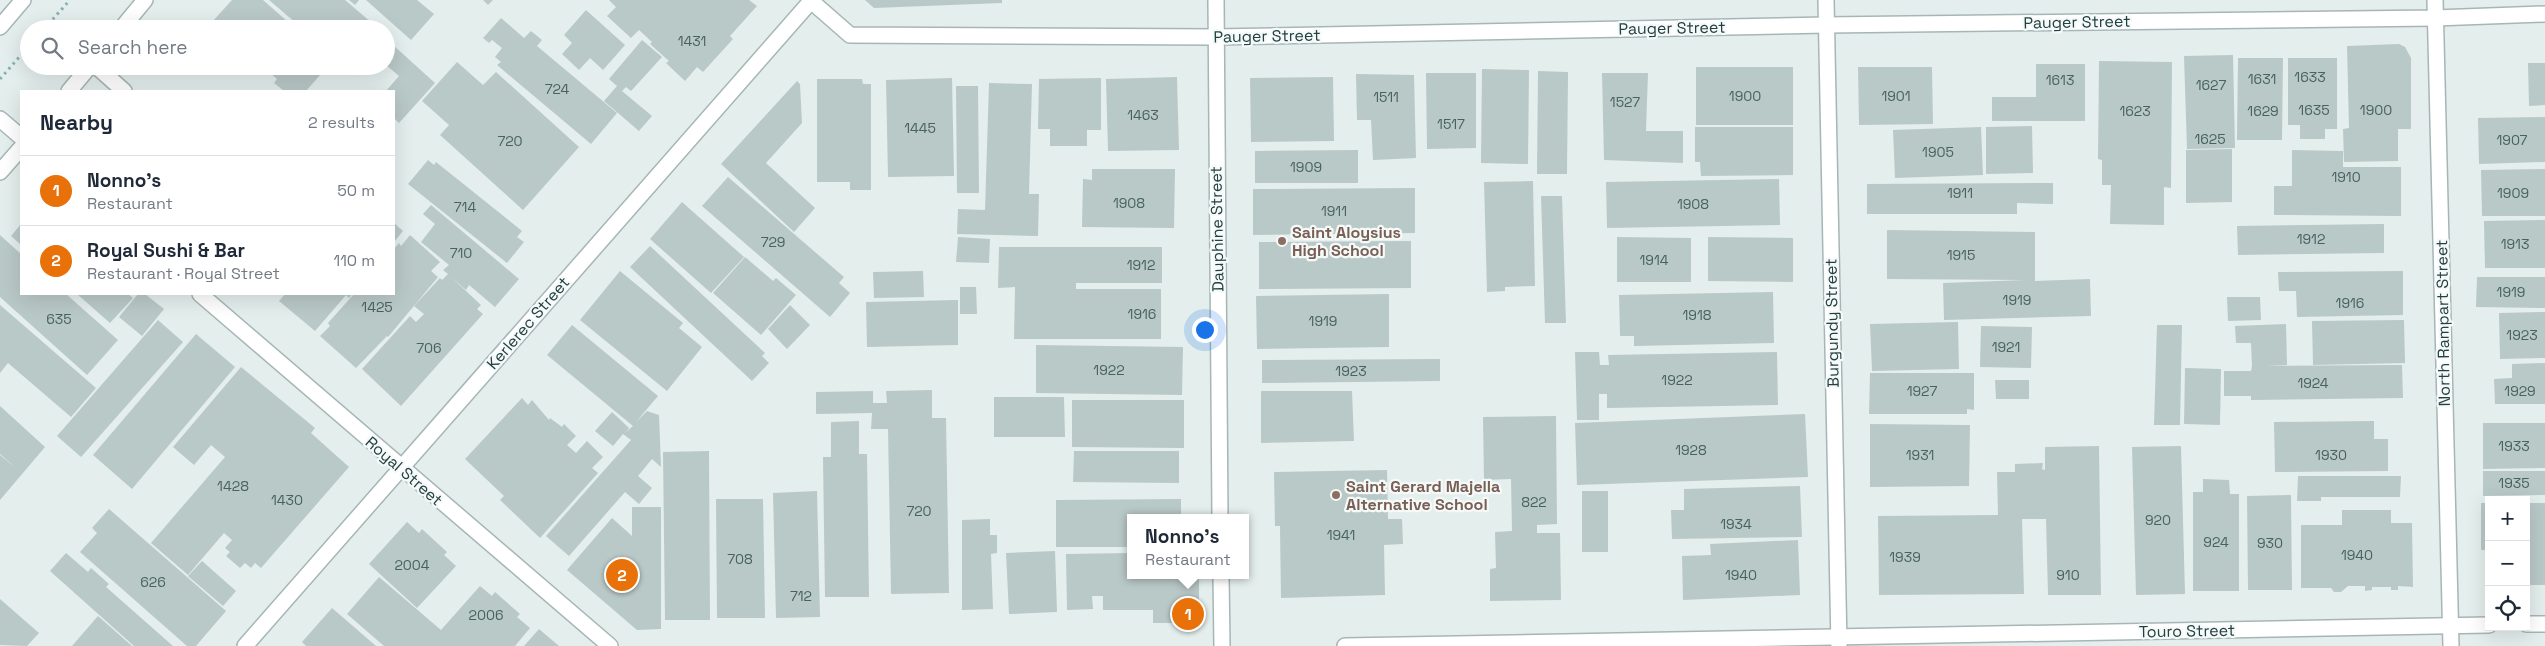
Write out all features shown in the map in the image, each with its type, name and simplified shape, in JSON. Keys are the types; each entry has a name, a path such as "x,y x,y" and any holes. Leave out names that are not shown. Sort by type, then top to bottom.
{"street":[{"path":"0,27 24,0"},
{"path":"128,20 145,0"},
{"name":"Pauger Street","path":"811,0 850,35 1215,37 1826,25 2435,18 2545,14"},
{"name":"Kerlerec Street","path":"245,646 811,0"},
{"name":"Dauphine Street","path":"1216,0 1220,514"},
{"name":"Burgundy Street","path":"1826,0 1839,642"},
{"name":"North Rampart Street","path":"2435,0 2450,646"},
{"path":"70,90 82,75"},
{"path":"106,75 123,90"},
{"path":"0,119 20,136"},
{"path":"0,172 20,149"},
{"name":"Royal Street","path":"201,295 610,646"},
{"path":"1221,579 1222,646"},
{"path":"2530,624 2545,624"},
{"name":"Touro Street","path":"1345,646 1839,642 2485,625"}],"path":[{"path":"52,20 70,0"},
{"path":"0,79 20,56"}],"building":[{"path":"232,0 263,0 286,20 214,20"},
{"path":"269,0 345,0 368,20 292,20"},
{"path":"349,0 359,0 355,5"},
{"path":"366,0 417,0 434,14 411,40 395,26 395,20 388,20"},
{"path":"483,0 493,0 488,5"},
{"path":"609,0 749,0 757,6 730,36 733,39 703,72 697,67 685,81 666,63 669,61 650,44 652,42 639,30 631,38 607,16 616,7"},
{"path":"865,0 1002,0 1002,3 874,8"},
{"path":"586,10 625,45 603,70 590,58 579,70 562,54 572,43 564,35"},
{"path":"501,18 524,38 531,31 542,40 537,46 617,113 591,144 497,65 501,62 495,57 502,48 492,40 489,43 483,38"},
{"path":"642,40 662,57 631,91 626,87 622,91 652,116 639,131 604,101 617,86 609,79"},
{"path":"2399,44 2405,47 2411,58 2411,129 2398,129 2398,161 2344,162 2343,129 2349,128 2347,46"},
{"path":"395,47 435,83 399,123 395,119 395,90 387,90 399,76 395,73"},
{"path":"2233,55 2235,148 2187,149 2184,56"},
{"path":"2238,58 2283,58 2282,140 2237,140"},
{"path":"2288,58 2337,58 2337,129 2325,129 2325,139 2300,139 2300,125 2288,125"},
{"path":"2099,61 2172,62 2171,188 2164,187 2164,225 2110,224 2111,185 2102,185 2102,160 2098,159"},
{"path":"457,62 483,85 496,72 579,147 523,210 440,135 449,125 422,101"},
{"path":"2528,63 2545,63 2545,105 2529,106"},
{"path":"2036,64 2085,64 2085,121 1992,121 1992,97 2036,97"},
{"path":"1696,67 1793,67 1793,125 1696,125"},
{"path":"1858,67 1932,67 1933,124 1859,125"},
{"path":"1482,69 1529,70 1528,164 1481,163"},
{"path":"1538,71 1568,72 1567,174 1537,174"},
{"path":"1426,73 1476,73 1476,148 1427,149"},
{"path":"1602,73 1648,73 1646,131 1683,131 1683,163 1604,160"},
{"path":"1356,74 1414,75 1416,158 1373,160 1371,120 1357,120"},
{"path":"272,75 320,75 307,90 283,90 274,83 277,79"},
{"path":"1177,77 1179,150 1108,151 1106,79"},
{"path":"1333,77 1334,141 1251,142 1250,78"},
{"path":"952,78 954,176 888,177 886,80"},
{"path":"1101,78 1101,130 1087,130 1087,146 1050,146 1050,129 1038,129 1039,79"},
{"path":"817,79 862,79 863,84 871,84 871,190 850,190 850,182 817,182"},
{"path":"797,81 800,84 802,123 766,163 815,208 794,232 721,164"},
{"path":"989,83 1032,84 1029,194 1039,194 1038,236 957,234 958,209 985,210"},
{"path":"956,86 978,86 979,193 957,193"},
{"path":"2545,117 2545,162 2479,164 2478,118"},
{"path":"2032,126 2033,173 1986,174 1986,127"},
{"path":"1695,127 1793,127 1793,175 1701,176 1700,162 1695,162"},
{"path":"1981,127 1983,175 1895,178 1893,130"},
{"path":"2232,149 2232,202 2186,203 2186,150"},
{"path":"1358,150 1358,183 1255,183 1255,151"},
{"path":"2292,150 2343,151 2343,167 2401,167 2401,216 2274,215 2274,186 2292,186"},
{"path":"428,160 434,165 436,162 522,231 517,237 524,242 507,263 408,184"},
{"path":"1092,169 1175,169 1174,228 1082,227 1083,179 1092,180"},
{"path":"2545,169 2545,216 2482,216 2481,170"},
{"path":"728,177 844,277 839,283 850,293 830,317 702,206"},
{"path":"1779,179 1780,225 1607,228 1606,182"},
{"path":"1533,181 1535,286 1505,287 1505,291 1487,292 1484,182"},
{"path":"2053,183 2053,204 2017,203 2017,214 1867,214 1867,184"},
{"path":"1415,188 1415,233 1253,235 1253,189"},
{"path":"1541,196 1562,196 1566,323 1545,323"},
{"path":"682,202 744,257 711,293 650,239"},
{"path":"431,205 519,279 495,307 469,285 466,290 450,276 481,305 477,309 483,314 401,406 362,369 410,316 416,322 424,314 414,306 440,278 442,280 448,274 443,270 449,265 421,242 435,224 423,214"},
{"path":"2545,220 2545,268 2485,268 2484,221"},
{"path":"395,224 403,231 395,241"},
{"path":"2384,224 2384,253 2238,255 2237,226"},
{"path":"20,225 20,244 11,236"},
{"path":"1887,230 2035,232 2035,281 2090,279 2091,316 1944,320 1943,283 2025,280 1887,279"},
{"path":"0,235 20,253 20,295 67,295 118,340 87,375 0,297"},
{"path":"410,235 440,262 431,271 438,277 388,337 356,368 320,336 330,326 328,323 353,295 395,295 395,248 399,243 401,246"},
{"path":"958,237 990,239 989,263 956,262"},
{"path":"1617,237 1691,238 1691,282 1617,282"},
{"path":"1708,237 1793,238 1793,282 1708,281"},
{"path":"1411,241 1411,288 1259,289 1259,242"},
{"path":"650,246 765,353 762,356 769,363 752,381 630,267"},
{"path":"999,247 1162,247 1162,283 1076,283 1076,289 1161,289 1161,339 1014,339 1015,287 998,288"},
{"path":"745,257 773,281 776,278 796,295 761,335 713,293"},
{"path":"620,271 683,323 679,328 702,347 667,391 580,320"},
{"path":"923,271 924,297 874,298 873,272"},
{"path":"2403,271 2403,315 2297,317 2296,291 2279,291 2278,272"},
{"path":"2477,277 2545,277 2545,308 2476,307"},
{"path":"960,287 976,287 977,314 960,314"},
{"path":"1773,292 1774,343 1634,346 1634,336 1620,336 1619,295"},
{"path":"1389,294 1389,347 1257,349 1256,296"},
{"path":"78,295 129,295 133,298 110,323"},
{"path":"137,295 146,295 164,309 142,336 119,317"},
{"path":"284,295 346,295 315,331 279,301"},
{"path":"2227,297 2260,297 2261,320 2228,321"},
{"path":"958,300 958,345 867,347 866,302"},
{"path":"0,305 96,388 71,417 8,363 0,373"},
{"path":"790,305 810,325 787,349 768,329"},
{"path":"2545,312 2545,358 2500,359 2499,313"},
{"path":"158,320 183,342 81,457 57,436"},
{"path":"2404,320 2405,363 2313,365 2312,321"},
{"path":"1958,322 1959,369 1872,371 1870,324"},
{"path":"2286,324 2287,365 2266,366 2402,365 2403,398 2251,400 2251,396 2224,396 2224,371 2251,371 2252,366 2251,343 2236,343 2235,326"},
{"path":"572,325 658,396 636,422 647,411 659,415 661,467 652,459 638,476 652,488 639,504 625,492 569,556 546,536 631,440 623,434 613,446 595,431 612,412 629,428 626,432 633,426 547,355"},
{"path":"2157,325 2182,325 2180,425 2154,425"},
{"path":"1981,326 2032,327 2031,368 1980,367"},
{"path":"196,334 235,367 132,489 93,455"},
{"path":"1036,345 1183,347 1182,395 1036,393"},
{"path":"1575,352 1599,352 1600,365 1609,365 1608,355 1777,352 1778,405 1607,408 1607,394 1599,394 1599,420 1577,420"},
{"path":"1440,359 1440,381 1262,383 1262,360"},
{"path":"2545,363 2545,404 2495,404 2494,379 2512,378 2512,364"},
{"path":"241,367 315,428 311,433 349,467 261,568 255,563 251,568 245,563 240,568 226,556 230,552 225,548 232,540 224,533 188,575 151,543 225,457 211,445 194,465 173,447"},
{"path":"2185,368 2221,369 2220,425 2184,424"},
{"path":"1870,373 1974,373 1974,410 1967,409 1967,414 1869,414"},
{"path":"1995,380 2029,380 2029,399 1996,399"},
{"path":"932,390 932,418 946,418 949,593 891,594 888,429 871,429 872,413 816,414 816,392 873,391 873,403 887,403 886,391"},
{"path":"1261,391 1352,391 1354,441 1261,443"},
{"path":"994,397 1064,397 1065,437 994,437"},
{"path":"522,398 528,405 532,400 549,420 550,418 562,427 564,424 576,436 567,445 576,453 587,441 603,457 592,468 598,473 540,538 500,500 504,496 465,459"},
{"path":"1072,400 1184,400 1184,448 1072,447"},
{"path":"0,406 45,447 0,500 0,455 17,469 0,454"},
{"path":"1805,414 1808,477 1577,485 1575,423"},
{"path":"1556,416 1557,524 1537,525 1537,533 1560,533 1561,600 1490,601 1490,569 1496,568 1495,532 1512,531 1511,479 1484,480 1483,417"},
{"path":"859,421 859,454 867,454 869,597 825,597 823,457 831,457 831,422"},
{"path":"2374,421 2374,439 2388,439 2388,471 2275,472 2274,422"},
{"path":"2483,423 2545,423 2545,468 2483,469"},
{"path":"1870,424 1970,425 1969,486 1870,487"},
{"path":"2099,446 2101,595 2048,595 2046,519 2022,519 2024,594 1879,595 1878,516 1998,515 1997,472 2015,472 2015,464 2043,463 2042,469 2045,470 2045,447"},
{"path":"2181,446 2185,594 2136,595 2132,447"},
{"path":"709,451 710,620 665,620 663,452"},
{"path":"1074,451 1179,451 1179,483 1073,482"},
{"path":"1387,470 1388,519 1402,519 1403,544 1384,545 1385,595 1281,598 1280,526 1275,526 1274,472"},
{"path":"2483,471 2545,471 2545,495 2483,496"},
{"path":"2298,476 2401,476 2400,497 2321,497 2321,501 2297,501"},
{"path":"2203,479 2229,480 2230,494 2239,494 2239,591 2193,591 2193,492 2203,492"},
{"path":"1800,486 1802,537 1672,539 1671,510 1684,510 1684,489"},
{"path":"817,491 820,617 776,618 773,493"},
{"path":"1582,491 1608,491 1608,552 1582,552"},
{"path":"2291,495 2292,590 2248,590 2247,496"},
{"path":"716,499 763,499 765,618 717,618"},
{"path":"1181,499 1181,514 1127,514 1127,547 1056,547 1056,500"},
{"path":"2481,503 2485,503 2485,550 2481,550"},
{"path":"2530,503 2545,503 2545,585 2530,585"},
{"path":"632,507 661,507 661,629 637,630 567,570 612,518 632,536"},
{"path":"109,509 226,611 196,646 187,646 80,552 97,533 92,528"},
{"path":"2342,510 2391,510 2391,523 2412,523 2413,587 2398,586 2398,590 2391,590 2391,587 2372,587 2372,590 2365,591 2365,586 2348,586 2341,592 2334,592 2331,588 2301,588 2301,525 2342,525"},
{"path":"990,519 990,535 997,535 997,553 991,554 993,609 962,610 962,520"},
{"path":"407,522 419,533 422,529 447,552 444,555 456,566 417,608 369,564"},
{"path":"1798,540 1800,595 1683,600 1682,556 1711,555 1710,544"},
{"path":"1055,551 1057,612 1009,614 1006,553"},
{"path":"66,553 88,572 91,568 109,584 106,587 173,646 134,646 50,571"},
{"path":"1127,553 1127,579 1199,579 1199,613 1191,623 1153,623 1153,610 1103,610 1103,596 1092,596 1093,609 1067,610 1066,554"},
{"path":"202,561 236,591 223,606 188,576"},
{"path":"379,577 441,630 480,586 492,596 495,592 520,614 517,617 530,628 515,646 384,646 347,614"},
{"path":"0,599 39,633 27,646 0,645"},
{"path":"332,608 376,646 306,646 302,642"},
{"path":"98,616 132,646 72,646"},
{"path":"539,629 559,646 524,646"}],"place":[{"name":"Saint Aloysius High School","path":"1282,241"},
{"name":"Saint Gerard Majella Alternative School","path":"1336,495"},
{"name":"Royal Sushi & Bar","path":"622,575"},
{"name":"Nonno's","path":"1188,614"}]}
